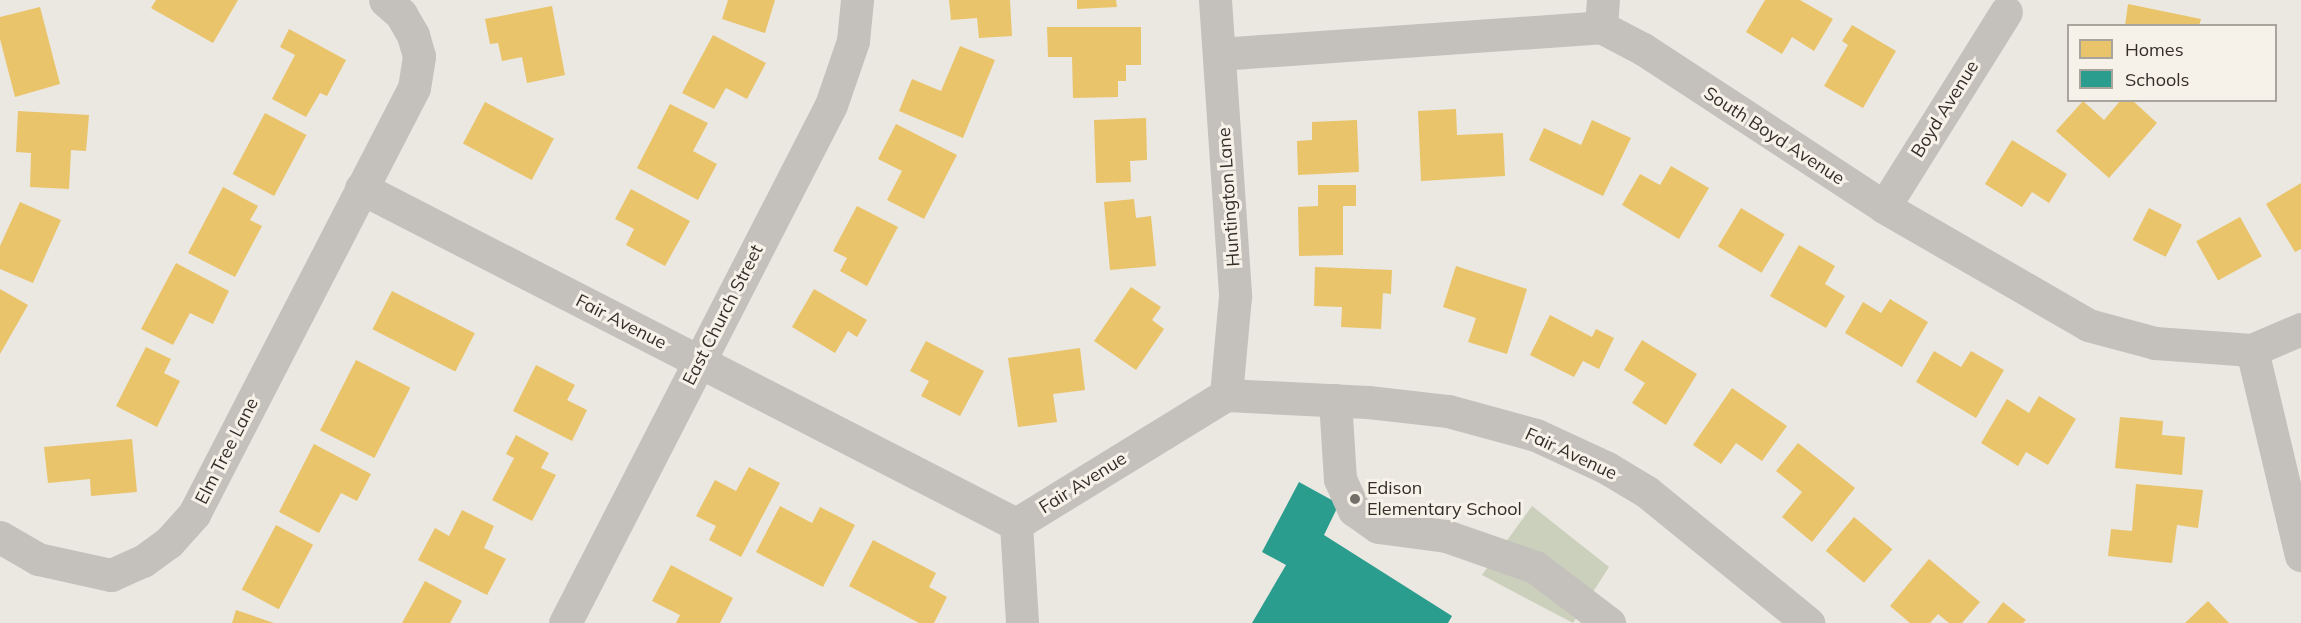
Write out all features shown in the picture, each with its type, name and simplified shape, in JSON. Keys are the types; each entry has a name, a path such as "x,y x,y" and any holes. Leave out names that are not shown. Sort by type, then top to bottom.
{"street":[{"name":"Elm Tree Lane","path":"0,537 38,559 111,576 143,561 169,542 194,514 414,88 418,56 413,35 401,14 385,0"},
{"name":"East Church Street","path":"565,623 831,105 853,41 857,0"},
{"name":"Huntington Lane","path":"1215,0 1235,296 1226,395"},
{"name":"Boyd Avenue","path":"1884,207 2006,12"},
{"name":"South Boyd Avenue","path":"1219,54 1602,14 1643,49 1884,207 2088,325 2155,344 2252,350 2301,329"},
{"name":"Fair Avenue","path":"361,188 1016,524 1226,395 1335,400 1448,411 1492,421 1572,450 1647,492 1808,623"},
{"path":"2252,350 2301,555"},
{"path":"1335,400 1340,479 1354,510 1378,527 1446,536 1535,567 1609,623"},
{"path":"1016,524 1022,623"}],"green space":[{"path":"1532,506 1609,567 1573,623 1482,575"}],"building: Homes":[{"path":"156,0 238,0 213,43 151,8"},
{"path":"728,0 775,0 765,33 722,19"},
{"path":"949,0 1010,0 1012,36 979,38 977,18 951,20"},
{"path":"1077,0 1116,0 1117,7 1077,9"},
{"path":"1765,0 1800,0 1833,19 1814,51 1792,37 1782,54 1746,32"},
{"path":"2128,4 2201,19 2200,24 2125,24"},
{"path":"552,6 565,75 527,83 522,57 502,61 498,43 490,44 485,19"},
{"path":"40,7 60,84 15,97 0,39 0,17"},
{"path":"1852,25 1896,51 1863,108 1824,86 1848,45 1842,41"},
{"path":"1047,27 1141,27 1141,65 1126,65 1126,81 1118,81 1118,97 1073,98 1072,57 1048,57"},
{"path":"289,29 346,60 327,96 320,93 306,117 272,99 295,55 280,47"},
{"path":"713,35 766,63 747,99 726,88 714,109 682,93"},
{"path":"960,46 995,60 963,138 899,111 912,79 941,91"},
{"path":"485,102 554,139 532,180 463,143"},
{"path":"2082,102 2104,120 2119,102 2134,102 2157,123 2109,178 2056,131"},
{"path":"670,104 708,123 693,151 717,164 698,200 637,168"},
{"path":"1456,109 1457,135 1503,133 1505,176 1421,181 1418,111"},
{"path":"18,111 89,115 86,151 71,150 69,189 30,187 31,153 16,152"},
{"path":"265,113 306,135 274,196 233,174"},
{"path":"1146,118 1147,160 1130,161 1131,182 1096,183 1094,120"},
{"path":"1357,120 1359,172 1298,175 1297,141 1312,140 1312,122"},
{"path":"1592,120 1631,138 1603,196 1529,160 1544,128 1581,145"},
{"path":"896,124 957,155 924,219 887,200 902,171 878,159"},
{"path":"2012,140 2067,174 2049,203 2032,192 2022,207 1985,184"},
{"path":"1671,166 1709,188 1679,239 1622,205 1640,174 1660,185"},
{"path":"2301,183 2301,249 2295,252 2266,204"},
{"path":"1318,185 1356,185 1356,206 1343,206 1343,255 1299,256 1298,207 1318,206"},
{"path":"223,187 258,206 250,220 262,226 235,277 188,253"},
{"path":"631,189 690,221 665,266 626,245 634,229 615,219"},
{"path":"1134,199 1136,218 1151,216 1156,266 1110,270 1104,202"},
{"path":"20,202 61,220 33,283 0,269 0,246"},
{"path":"857,206 898,227 867,286 840,271 847,258 833,251"},
{"path":"1741,208 1785,234 1762,273 1718,247"},
{"path":"2149,208 2182,225 2166,257 2133,240"},
{"path":"2240,217 2262,256 2218,281 2196,241"},
{"path":"1799,245 1835,266 1825,284 1845,296 1826,328 1770,296"},
{"path":"176,263 229,291 213,324 190,313 173,345 141,329"},
{"path":"1456,266 1527,289 1507,354 1468,342 1476,318 1443,307"},
{"path":"1315,267 1392,270 1391,294 1383,293 1381,329 1341,327 1342,307 1314,306"},
{"path":"1131,287 1161,307 1152,320 1164,329 1136,370 1094,341"},
{"path":"0,289 28,305 0,354"},
{"path":"814,289 867,320 857,337 848,331 835,353 792,327"},
{"path":"392,291 475,333 455,372 372,329"},
{"path":"1890,299 1928,322 1902,367 1845,333 1863,302 1881,313"},
{"path":"1550,315 1592,337 1596,329 1614,338 1599,369 1583,361 1574,377 1530,355"},
{"path":"1642,340 1697,374 1666,425 1632,403 1645,383 1624,370"},
{"path":"926,341 984,371 960,416 921,396 929,381 910,371"},
{"path":"146,347 171,359 164,373 180,381 157,427 116,406"},
{"path":"1080,348 1085,390 1053,394 1057,422 1018,427 1008,358"},
{"path":"1934,351 1961,367 1971,351 2004,370 1976,418 1916,382"},
{"path":"356,360 410,388 374,458 320,430"},
{"path":"536,365 575,385 567,400 587,410 572,441 513,411"},
{"path":"1732,388 1787,426 1762,461 1736,443 1721,464 1693,445"},
{"path":"2039,396 2076,419 2048,465 2026,452 2018,466 1981,443 2007,399 2029,413"},
{"path":"2120,417 2163,421 2162,435 2185,437 2182,475 2115,468"},
{"path":"516,435 549,453 541,468 556,475 532,521 492,500 514,458 506,454"},
{"path":"132,439 137,492 91,496 90,479 48,483 44,447"},
{"path":"1798,443 1855,488 1812,542 1782,517 1802,492 1776,471"},
{"path":"314,444 371,474 357,501 341,493 319,533 279,512"},
{"path":"749,467 780,483 741,557 709,540 716,526 696,516 715,480 736,491"},
{"path":"2136,484 2203,490 2198,528 2177,525 2172,563 2108,556 2111,529 2132,531"},
{"path":"780,506 812,523 820,507 855,525 823,587 756,552"},
{"path":"462,510 494,526 484,548 506,559 487,595 418,560 435,528 449,536"},
{"path":"1854,517 1892,549 1864,583 1826,551"},
{"path":"276,525 313,545 279,609 242,589"},
{"path":"873,540 936,573 929,587 947,597 934,623 919,623 849,586"},
{"path":"1929,559 1980,602 1962,623 1949,623 1938,614 1930,623 1910,623 1890,606"},
{"path":"671,565 733,598 720,623 676,623 680,615 652,601"},
{"path":"425,581 462,601 450,623 402,623"},
{"path":"2208,601 2229,623 2185,623"},
{"path":"2003,602 2026,620 2023,623 1987,623"},
{"path":"236,610 274,623 232,623"}],"building: Schools":[{"path":"1299,482 1339,504 1324,535 1452,616 1448,623 1252,623 1286,565 1262,552"}],"place":[{"name":"Edison Elementary School","path":"1355,499"}]}
